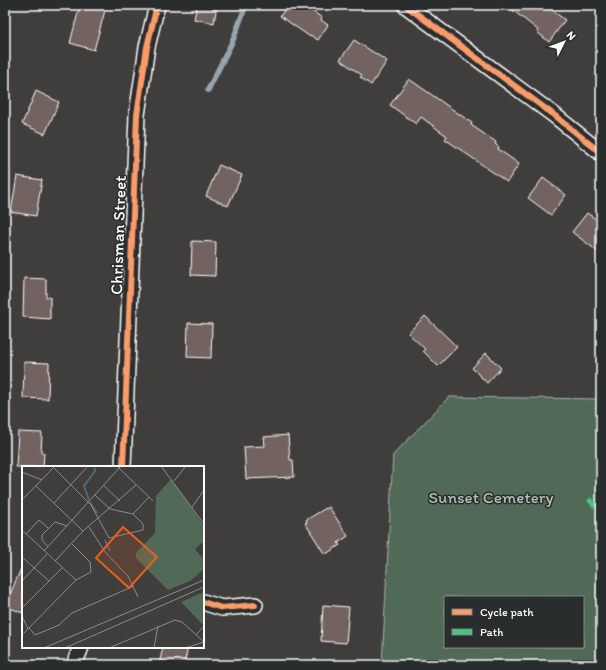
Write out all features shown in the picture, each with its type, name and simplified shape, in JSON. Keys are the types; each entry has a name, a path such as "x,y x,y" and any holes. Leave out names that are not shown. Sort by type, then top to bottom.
{"street":[{"name":"Chrisman Street","path":"123,466 137,115 147,47 157,5"},
{"path":"405,5 554,115 601,153"},
{"path":"204,602 222,608 256,606"},
{"path":"74,665 81,648"}],"green space":[{"name":"Sunset Cemetery","path":"449,397 601,399 601,665 382,665 393,455"}],"building":[{"path":"80,5 99,5 106,7 94,50 70,43"},
{"path":"197,5 217,5 214,23 194,19"},
{"path":"288,5 304,5 322,18 321,20 328,25 318,40 310,35 309,36 280,16"},
{"path":"506,5 545,5 565,20 549,42 537,32 538,30"},
{"path":"354,40 387,61 371,85 360,77 362,75 340,60"},
{"path":"409,79 472,123 471,125 496,142 495,144 499,147 498,149 519,164 507,182 445,139 447,136 421,117 416,124 390,105"},
{"path":"36,91 59,102 45,134 22,124"},
{"path":"219,165 242,175 228,206 206,196"},
{"path":"17,176 42,180 36,216 11,212"},
{"path":"543,178 566,195 551,215 528,198"},
{"path":"587,213 601,223 601,254 572,232"},
{"path":"192,241 216,242 215,276 191,275"},
{"path":"24,278 46,279 46,297 50,297 50,319 23,317"},
{"path":"425,316 457,347 438,366 423,351 425,349 408,333"},
{"path":"188,323 212,324 211,358 187,357"},
{"path":"486,353 501,368 487,383 472,368"},
{"path":"24,362 49,363 48,399 23,398"},
{"path":"18,432 42,433 41,453 44,453 43,466 16,467"},
{"path":"288,435 290,460 293,460 294,477 246,479 244,447 265,446 264,437"},
{"path":"329,507 348,536 338,543 340,545 326,554 305,523 307,522 306,520"},
{"path":"22,566 22,613 5,606"},
{"path":"323,605 349,607 346,643 321,641"},
{"path":"163,648 188,648 184,665 159,665"}],"waterway":[{"path":"208,90 233,40 246,5"}],"marked path":[{"path":"589,499 601,514"}],"cycle path":[{"path":"123,466 137,115 147,47 157,5"},
{"path":"405,5 554,115 601,153"},
{"path":"204,602 222,608 255,605"}]}
